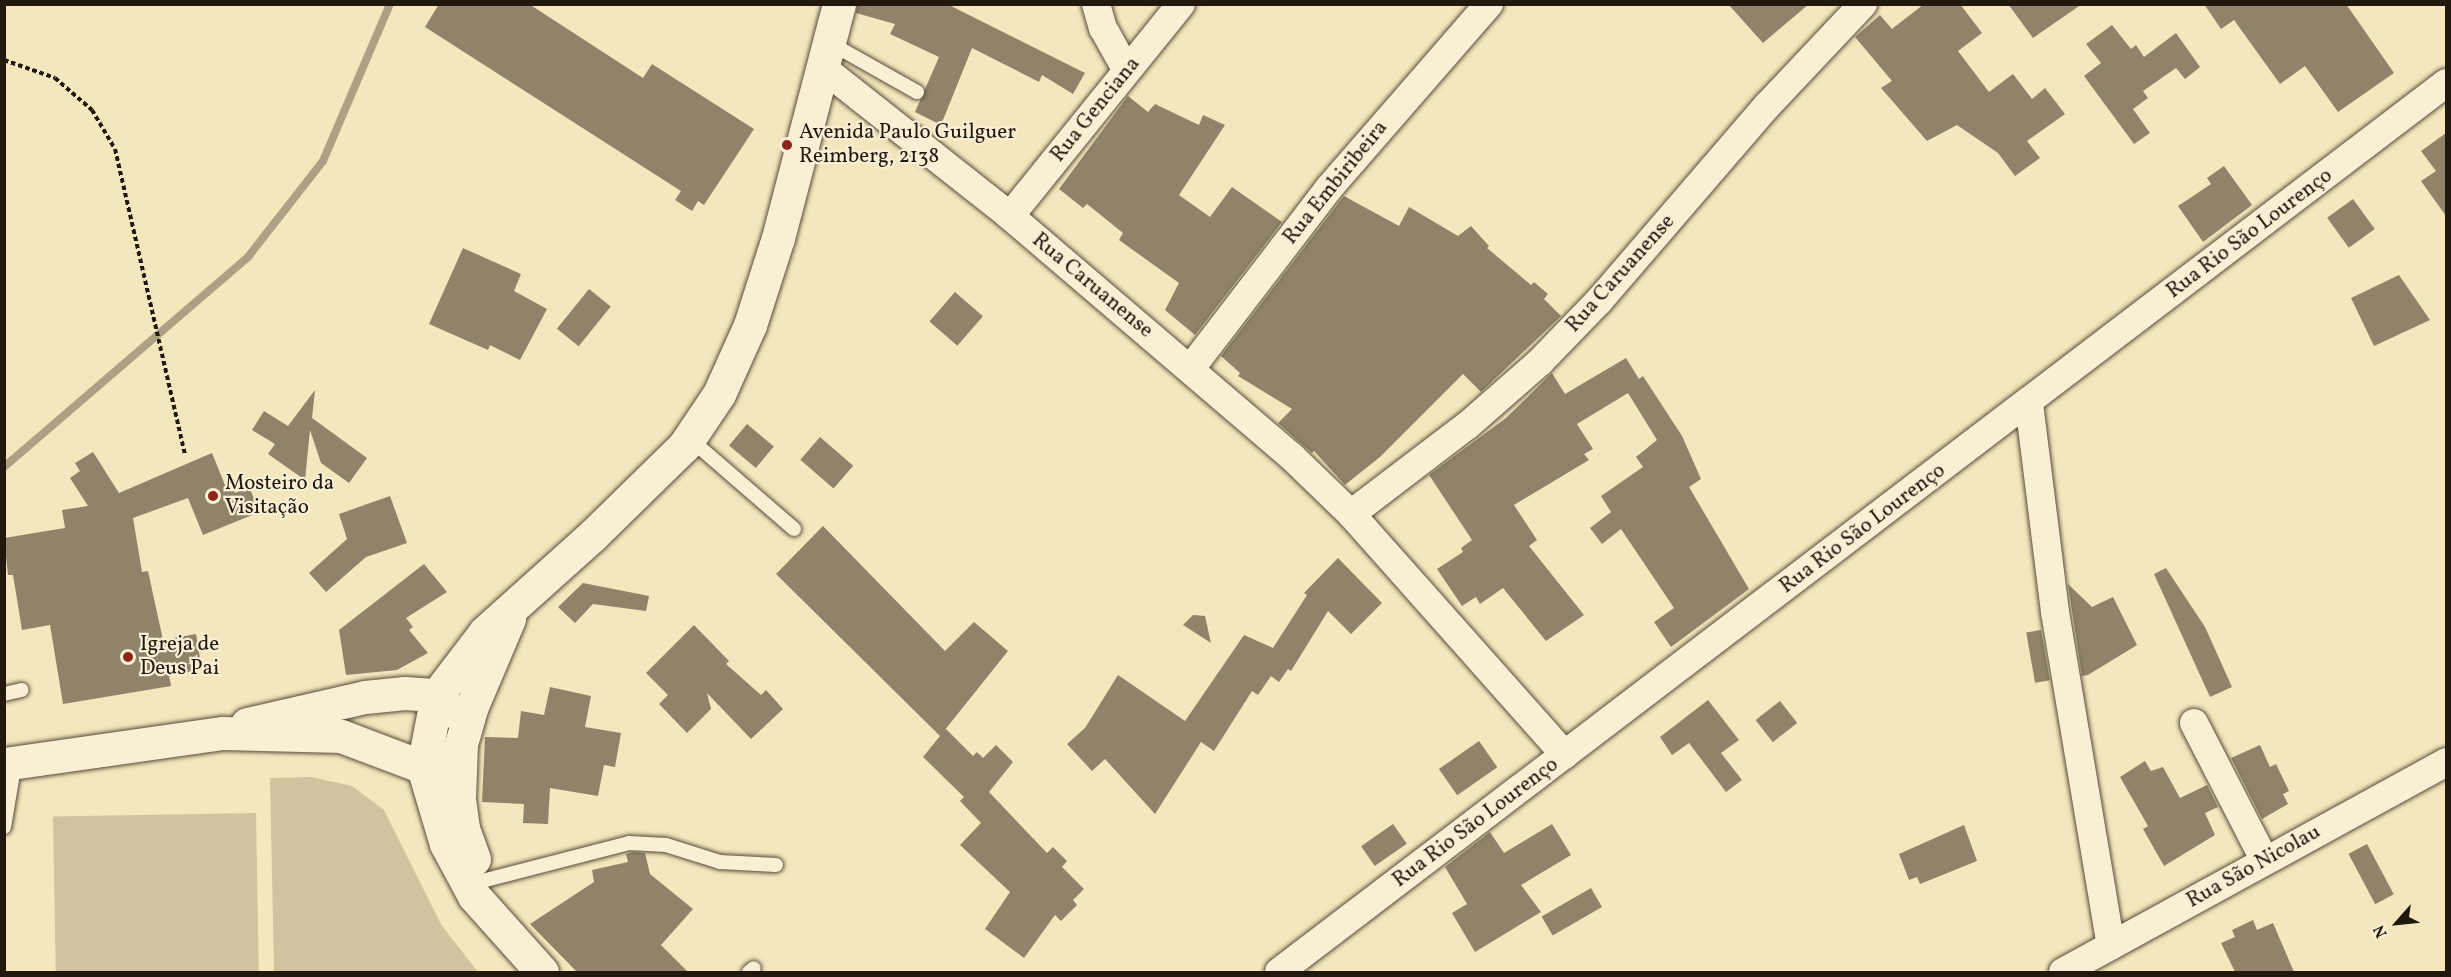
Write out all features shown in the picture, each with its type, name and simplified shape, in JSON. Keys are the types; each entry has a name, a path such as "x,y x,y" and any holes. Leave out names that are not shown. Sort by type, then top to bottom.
{"main road":[{"path":"542,972 493,921 461,876 432,801 423,767 437,695 465,655 515,605 592,536 689,438 719,394 750,324 801,159 839,4"},
{"path":"493,921 482,881 463,828 462,741 515,605"},
{"path":"223,733 282,714 365,697 405,693 437,695"},
{"path":"437,695 462,741"},
{"path":"10,763 223,733 341,736 386,751 423,767"},
{"path":"423,767 462,741"},
{"path":"386,751 432,801"}],"street":[{"path":"1096,4 1103,28 1127,71"},
{"name":"Rua Genciana","path":"1010,216 1181,4"},
{"name":"Rua Embiribeira","path":"1191,368 1329,188 1489,4"},
{"name":"Rua Caruanense","path":"1351,514 1468,425 1540,362 1599,301 1767,106 1863,4"},
{"name":"Rua Caruanense","path":"827,56 1010,216 1191,368 1351,514 1565,755"},
{"name":"Rua Rio São Lourenço","path":"1279,972 2029,403 2446,83"},
{"path":"2029,403 2055,612 2111,945"},
{"path":"2194,723 2265,861"},
{"name":"Rua São Nicolau","path":"2063,972 2446,762"}],"lane":[{"path":"827,56 917,92"},
{"path":"689,438 794,529"},
{"path":"4,694 22,690"},
{"path":"4,827 10,763"},
{"path":"482,881 629,843 666,845 720,862 776,865"}],"path":[{"path":"4,60 55,78 92,110 115,149 165,352 185,454"}],"shaded area":[{"path":"311,777 352,786 384,810 442,926 478,972 274,972 270,778"},
{"path":"256,813 259,972 56,972 53,817"}],"building":[{"path":"439,4 529,4 643,78 652,64 754,129 704,205 698,201 692,211 675,200 681,191 425,27"},
{"path":"857,4 947,4 1085,73 1073,94 1042,75 1039,82 972,48 941,125 915,112 939,57 890,34 895,24 856,13"},
{"path":"1728,4 1809,4 1763,43"},
{"path":"1924,4 1960,4 1982,33 1958,51 1989,92 2013,74 2032,99 2045,88 2065,114 2027,141 2040,158 2015,176 1998,153 1957,125 1927,141 1881,88 1892,81 1855,37 1880,15 1892,29"},
{"path":"2008,4 2082,4 2033,38"},
{"path":"2204,4 2346,4 2394,73 2338,112 2305,66 2280,84 2234,20 2221,29"},
{"path":"2112,25 2131,49 2136,45 2144,57 2176,33 2200,67 2185,79 2176,68 2143,91 2148,98 2133,109 2150,133 2134,144 2084,76 2101,63 2086,44"},
{"path":"1128,96 1148,112 1155,104 1199,125 1203,115 1225,125 1179,195 1210,217 1232,187 1282,222 1195,335 1165,310 1179,283 1119,240 1123,233 1087,204 1083,208 1059,189"},
{"path":"2446,133 2446,216 2421,181 2436,171 2421,151"},
{"path":"2224,166 2252,205 2203,242 2178,206 2211,184 2207,178"},
{"path":"1344,196 1399,226 1409,207 1458,236 1471,226 1489,246 1487,248 1531,285 1534,282 1548,294 1544,299 1561,316 1481,392 1463,374 1380,457 1345,485 1314,451 1312,453 1278,423 1292,409 1238,376 1240,373 1221,356"},
{"path":"2353,199 2375,229 2349,248 2327,218"},
{"path":"463,248 521,274 514,291 547,309 520,360 490,345 488,350 429,324"},
{"path":"2399,275 2430,320 2374,346 2351,298"},
{"path":"589,289 611,307 579,346 557,329"},
{"path":"955,292 983,316 957,346 929,321"},
{"path":"1626,358 1639,379 1643,376 1682,436 1701,479 1689,487 1749,589 1671,647 1654,622 1674,608 1621,529 1602,544 1590,528 1611,512 1601,496 1643,467 1636,457 1657,440 1628,393 1577,424 1593,449 1584,454 1589,460 1514,505 1537,540 1529,546 1584,615 1546,641 1503,588 1480,604 1476,597 1462,606 1437,569 1463,552 1461,548 1472,540 1429,475 1506,418 1552,373 1565,394"},
{"path":"315,390 312,418 367,458 349,483 321,463 310,430 305,480 268,454 275,444 252,430 264,411 288,426"},
{"path":"747,424 774,446 756,468 729,445"},
{"path":"820,437 853,466 834,489 800,460"},
{"path":"93,452 119,493 212,453 227,490 233,487 235,493 249,487 260,512 203,535 188,498 133,518 142,572 148,571 163,640 196,634 202,670 169,675 171,686 63,704 50,625 22,630 13,575 8,575 4,538 65,528 62,510 88,506 70,478 80,471 75,463"},
{"path":"390,496 407,543 366,557 326,592 309,573 347,539 339,514"},
{"path":"823,526 945,651 974,622 1008,651 944,731 946,729 973,756 977,752 983,758 996,745 1013,762 989,792 1047,853 1053,847 1067,861 1062,867 1084,889 1073,900 1077,905 1061,921 1055,915 1024,958 985,929 1010,892 960,845 981,823 960,801 964,797 923,757 940,736 776,574"},
{"path":"1338,558 1382,603 1351,634 1328,611 1291,671 1288,669 1279,682 1271,676 1258,695 1252,691 1214,751 1201,742 1155,814 1105,759 1092,771 1067,744 1085,728 1118,675 1185,721 1244,635 1273,648 1307,595 1304,593"},
{"path":"424,564 447,592 406,618 413,627 409,630 428,653 397,670 346,675 339,630"},
{"path":"2166,568 2205,627 2232,687 2210,697 2154,574"},
{"path":"583,583 649,596 646,611 593,604 575,623 558,607"},
{"path":"2068,584 2092,607 2113,597 2137,645 2088,675 2082,676"},
{"path":"1193,615 1205,616 1211,643 1183,625"},
{"path":"694,625 729,661 726,664 761,695 766,690 783,709 751,739 707,693 711,709 687,733 659,704 668,695 646,673"},
{"path":"2041,630 2050,680 2035,683 2026,633"},
{"path":"550,687 591,696 585,727 621,733 615,767 604,765 598,796 550,788 548,824 523,823 524,804 482,802 485,737 518,738 521,711 544,715"},
{"path":"1708,700 1739,740 1721,753 1742,780 1726,792 1689,743 1672,755 1660,737"},
{"path":"1780,701 1797,723 1773,742 1756,720"},
{"path":"1479,741 1497,767 1457,795 1439,769"},
{"path":"2260,745 2270,767 2276,764 2289,791 2283,794 2288,804 2262,819 2231,758"},
{"path":"2145,761 2151,771 2163,767 2180,798 2207,785 2218,807 2205,813 2215,835 2164,866 2143,829 2148,826 2120,777"},
{"path":"1393,824 1407,844 1375,866 1361,846"},
{"path":"1552,824 1571,855 1521,885 1541,912 1475,952 1452,913 1467,904 1445,867 1490,832 1504,853"},
{"path":"1964,825 1977,861 1920,884 1917,877 1909,880 1899,854"},
{"path":"2367,844 2394,894 2375,904 2348,854"},
{"path":"645,853 650,874 693,909 661,945 688,972 577,972 530,924 594,882 592,870 628,862 626,854"},
{"path":"1591,888 1602,907 1553,936 1542,917"},
{"path":"2253,920 2257,930 2273,923 2294,972 2235,972 2221,943 2235,937 2232,930"}],"waterway":[{"path":"4,467 248,257 323,161 390,4"}],"place":[{"name":"Avenida Paulo Guilguer Reimberg, 2138","path":"787,145"},
{"name":"Mosteiro da Visitação","path":"213,496"},
{"name":"Igreja de Deus Pai","path":"128,657"}]}
